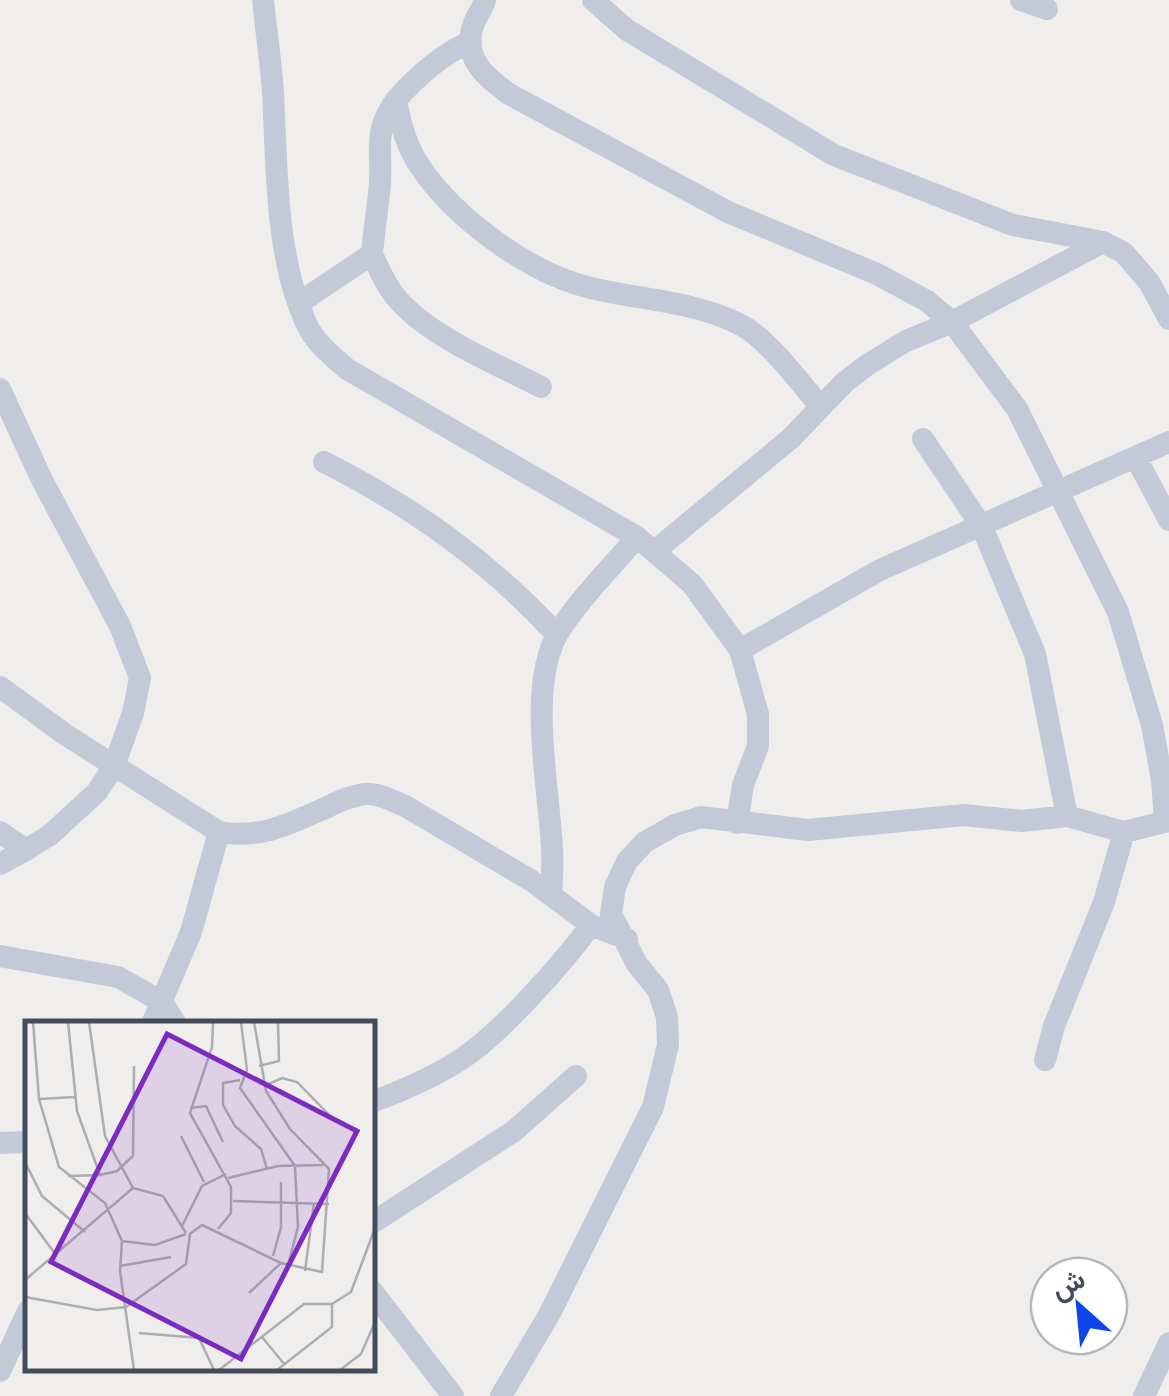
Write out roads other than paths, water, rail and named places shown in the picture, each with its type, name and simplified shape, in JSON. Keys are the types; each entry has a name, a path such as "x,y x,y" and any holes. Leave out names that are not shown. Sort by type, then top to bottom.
{"street":[{"path":"263,0 280,209 298,303 318,343 347,369 646,544 692,584 740,650 758,714 758,746 743,785 737,823"},
{"path":"485,0 472,29 472,58 490,81 540,113 728,212 877,274 927,301 952,322 1017,409 1060,490 1123,629 1152,725 1167,821 1124,832 1067,816 1022,821 964,815 808,830 700,818 674,826 646,842 627,861 615,887 612,914 637,964 658,990 667,1016 663,1072 653,1107 550,1313 501,1396"},
{"path":"1021,0 1047,9"},
{"path":"601,3 627,30 834,154 1013,226 1103,242 1124,253 1149,282 1169,319"},
{"path":"471,41 448,52 412,82 381,126 372,254 386,285 406,309 466,348 542,387"},
{"path":"396,100 400,128 420,166 452,202 525,261 590,288 687,306 745,326 821,406"},
{"path":"551,894 552,849 542,729 545,676 557,634 646,544 790,439 867,365 906,341 952,322 1103,242"},
{"path":"298,303 372,254"},
{"path":"0,389 42,480 134,656 140,678 133,714 114,766 97,792 72,816 0,864"},
{"path":"923,440 982,527 1035,654 1067,816"},
{"path":"740,650 880,570 1169,442"},
{"path":"1136,458 1169,520"},
{"path":"324,462 380,491 467,549 557,634"},
{"path":"0,687 219,832 243,836 266,833 349,798 365,794 382,796 441,826 551,894 591,925 627,940"},
{"path":"0,832 26,850"},
{"path":"0,956 118,977 157,1013 191,932 219,832"},
{"path":"1044,1060 1104,902 1124,832"},
{"path":"375,1101 424,1081 466,1056 570,954 591,925"},
{"path":"375,1221 514,1132 576,1076"},
{"path":"0,1143 25,1142"},
{"path":"375,1295 453,1396"},
{"path":"3,1356 25,1316"},
{"path":"1144,1396 1169,1343"}]}
